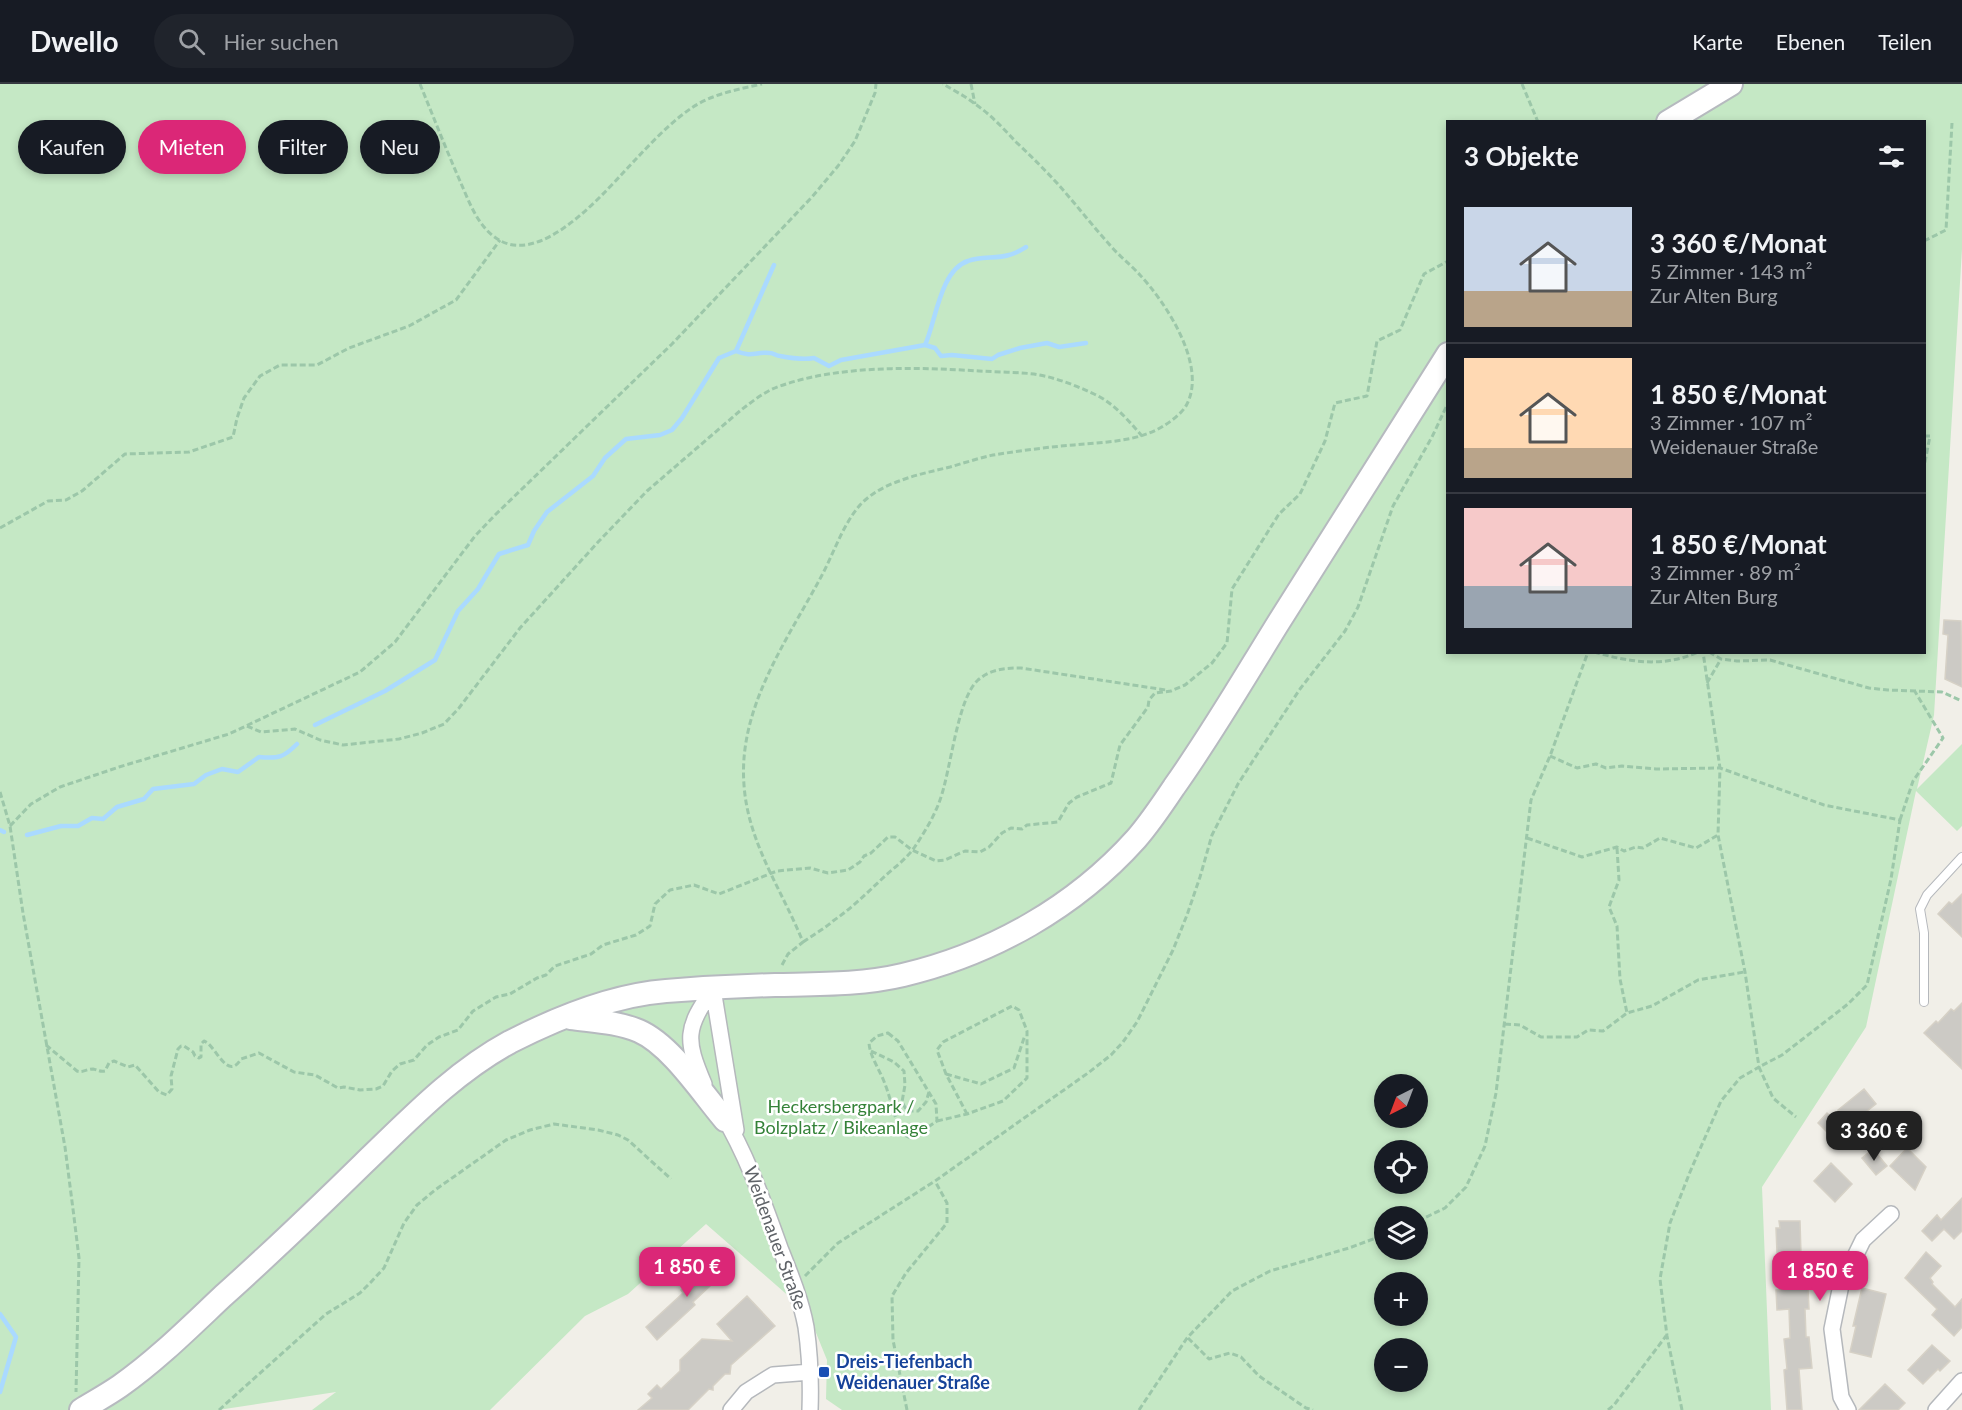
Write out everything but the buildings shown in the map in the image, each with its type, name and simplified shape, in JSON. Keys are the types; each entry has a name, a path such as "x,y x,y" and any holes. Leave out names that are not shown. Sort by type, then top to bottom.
{"street":[{"path":"1671,120 1731,84"},
{"path":"78,1404 119,1387 155,1359 278,1246 423,1107 463,1072 510,1043 567,1017 640,994 872,981 929,968 977,952 1039,920 1066,903 1102,873 1138,837 1190,764 1446,357"},
{"name":"Weidenauer Straße","path":"713,989 692,1025 690,1047 707,1090 731,1129 764,1203 795,1287 806,1325 811,1372 810,1410"},
{"name":"Weidenauer Straße","path":"713,989 731,1129"},
{"path":"567,1017 624,1026 655,1040 731,1129"},
{"path":"1848,1410 1841,1397 1832,1329 1841,1285 1863,1240 1891,1214"},
{"path":"731,1410 746,1392 773,1376 811,1372"},
{"path":"1936,1410 1962,1381"}],"lane":[{"path":"1924,1002 1924,933 1920,909 1927,895 1962,857"}],"path":[{"path":"420,84 472,207 487,229 500,240 512,244 544,240 560,231 591,206 659,136 693,107 732,91 762,84"},
{"path":"10,826 31,804 60,787 218,738 360,672 395,642 475,536 672,344 812,197 855,141 875,93 876,84"},
{"path":"803,942 753,833 747,808 743,755 747,733 764,683 780,648 822,574 836,544 861,504 874,492 900,480 991,456 1142,436 1162,427 1176,417 1187,405 1192,387 1192,371 1187,349 1176,326 1142,276 1110,246 1055,181 996,121 975,104 943,84"},
{"path":"971,84 975,104"},
{"path":"1522,84 1537,120"},
{"path":"1926,240 1946,230 1952,123"},
{"path":"0,528 48,501 66,500 82,491 125,454 189,452 233,437 244,398 260,376 280,365 317,365 349,348 409,326 456,300 500,240"},
{"path":"46,1045 82,1073 93,1070 102,1072 114,1061 128,1067 135,1065 163,1095 167,1095 172,1089 171,1076 178,1049 184,1046 199,1058 201,1057 201,1044 204,1041 211,1045 227,1066 238,1064 241,1059 259,1053 294,1072 315,1075 338,1088 376,1089 383,1086 392,1071 400,1064 414,1060 427,1045 458,1029 473,1011 496,997 510,994 546,975 555,966 585,957 603,945 636,935 650,926 656,904 670,890 694,885 719,894 777,871 810,868 828,873 848,870 888,837 896,837 927,859 945,860 965,851 980,852 1011,828 1022,829 1027,825 1058,822 1069,803 1077,797 1111,783 1120,745 1148,707 1149,700 1155,693 1185,686 1212,663 1227,643 1232,589 1279,514 1300,494 1325,441 1335,403 1367,396 1377,341 1400,330 1424,274 1446,262"},
{"path":"247,726 261,732 295,729 320,740 343,745 399,739 444,724 459,708 520,628 647,491 741,410 778,387 821,376 888,369 948,369 1034,374 1062,381 1096,394 1118,409 1142,436"},
{"path":"795,1287 838,1243 935,1181 1088,1073 1123,1042 1137,1022 1173,950 1200,877 1212,835 1238,784 1300,689 1345,630 1358,607 1393,506 1446,407"},
{"path":"1926,436 1930,436 1926,457"},
{"path":"1428,1216 1445,1208 1466,1187 1485,1146 1496,1093 1531,800 1550,756 1587,654"},
{"path":"1601,654 1625,661 1657,663 1691,654"},
{"path":"1703,654 1720,768 1718,835 1745,972 1759,1067 1773,1098 1796,1117"},
{"path":"1712,654 1721,659 1737,661 1770,660 1869,688 1942,692 1962,701"},
{"path":"1707,683 1721,659"},
{"path":"772,985 788,954 860,900 912,850 926,830 940,801 963,704 978,680 990,672 1003,668 1021,668 1171,691"},
{"path":"1682,1410 1667,1336 1660,1279 1670,1223 1721,1101 1740,1078 1782,1055 1848,1004 1867,985 1891,879 1900,820 1913,781 1943,738 1914,690"},
{"path":"1550,756 1577,768 1596,764 1606,768 1622,766 1656,769 1720,768 1824,805 1900,820"},
{"path":"0,792 10,826 64,1147 79,1258 78,1404"},
{"path":"1527,838 1582,857 1617,847 1624,851 1636,847 1643,848 1660,838 1696,848 1718,835"},
{"path":"1617,847 1619,880 1609,907 1617,926 1620,979 1627,1013"},
{"path":"1505,1024 1520,1025 1540,1037 1577,1037 1588,1030 1603,1031 1627,1013 1652,1006 1698,980 1745,972"},
{"path":"937,1121 936,1104 898,1041 888,1033 877,1036 869,1043 886,1085 894,1114 907,1137 912,1138 937,1121 967,1114 1003,1101 1027,1078 1027,1031 1019,1010 1012,1006 943,1042 938,1050 946,1074 967,1114"},
{"path":"946,1074 981,1084 1014,1068 1027,1031"},
{"path":"870,1050 894,1062 904,1071 905,1085 902,1102 908,1111 918,1111 926,1102 928,1092"},
{"path":"219,1410 326,1314 360,1293 371,1282 384,1268 404,1222 417,1205 506,1140 530,1130 554,1124 598,1130 628,1140 671,1179"},
{"path":"907,1410 901,1370 893,1340 892,1296 906,1273 948,1223 947,1203 935,1181"},
{"path":"1139,1410 1187,1338 1232,1291 1270,1271 1349,1248 1374,1238"},
{"path":"1608,1410 1667,1336"},
{"path":"1187,1338 1209,1359 1230,1353 1241,1357 1259,1376 1306,1408 1314,1410"}],"green space":[{"name":"Heckersbergpark / Bolzplatz / Bikeanlage","path":"0,84 1962,84 1962,249 1934,715 1917,789 1962,744 1962,826 1957,831 1916,791 1866,1027 1762,1187 1771,1410 842,1410 826,1399 827,1360 808,1313 706,1224 628,1294 585,1316 490,1410 312,1410 336,1392 218,1410 0,1410"}],"waterway":[{"path":"925,345 945,285 959,266 973,259 999,257 1018,252 1026,247"},
{"path":"315,725 385,691 435,660 458,611 478,589 499,554 528,545 547,512 593,476 605,458 626,439 660,435 672,430 682,418 719,358 736,351 774,265"},
{"path":"736,351 746,354 771,353 792,358 814,358 829,366 841,360 925,345 935,348 941,356 992,359 1020,348 1047,343 1059,347 1086,343"},
{"path":"27,835 61,826 78,826 92,818 103,819 117,807 144,799 153,789 194,784 206,775 222,769 238,772 259,757 281,756 297,744"},
{"path":"0,830 4,832"},
{"path":"0,1314 16,1337 0,1392"}],"place":[{"name":"Dreis-Tiefenbach Weidenauer Straße","path":"824,1372"}]}
